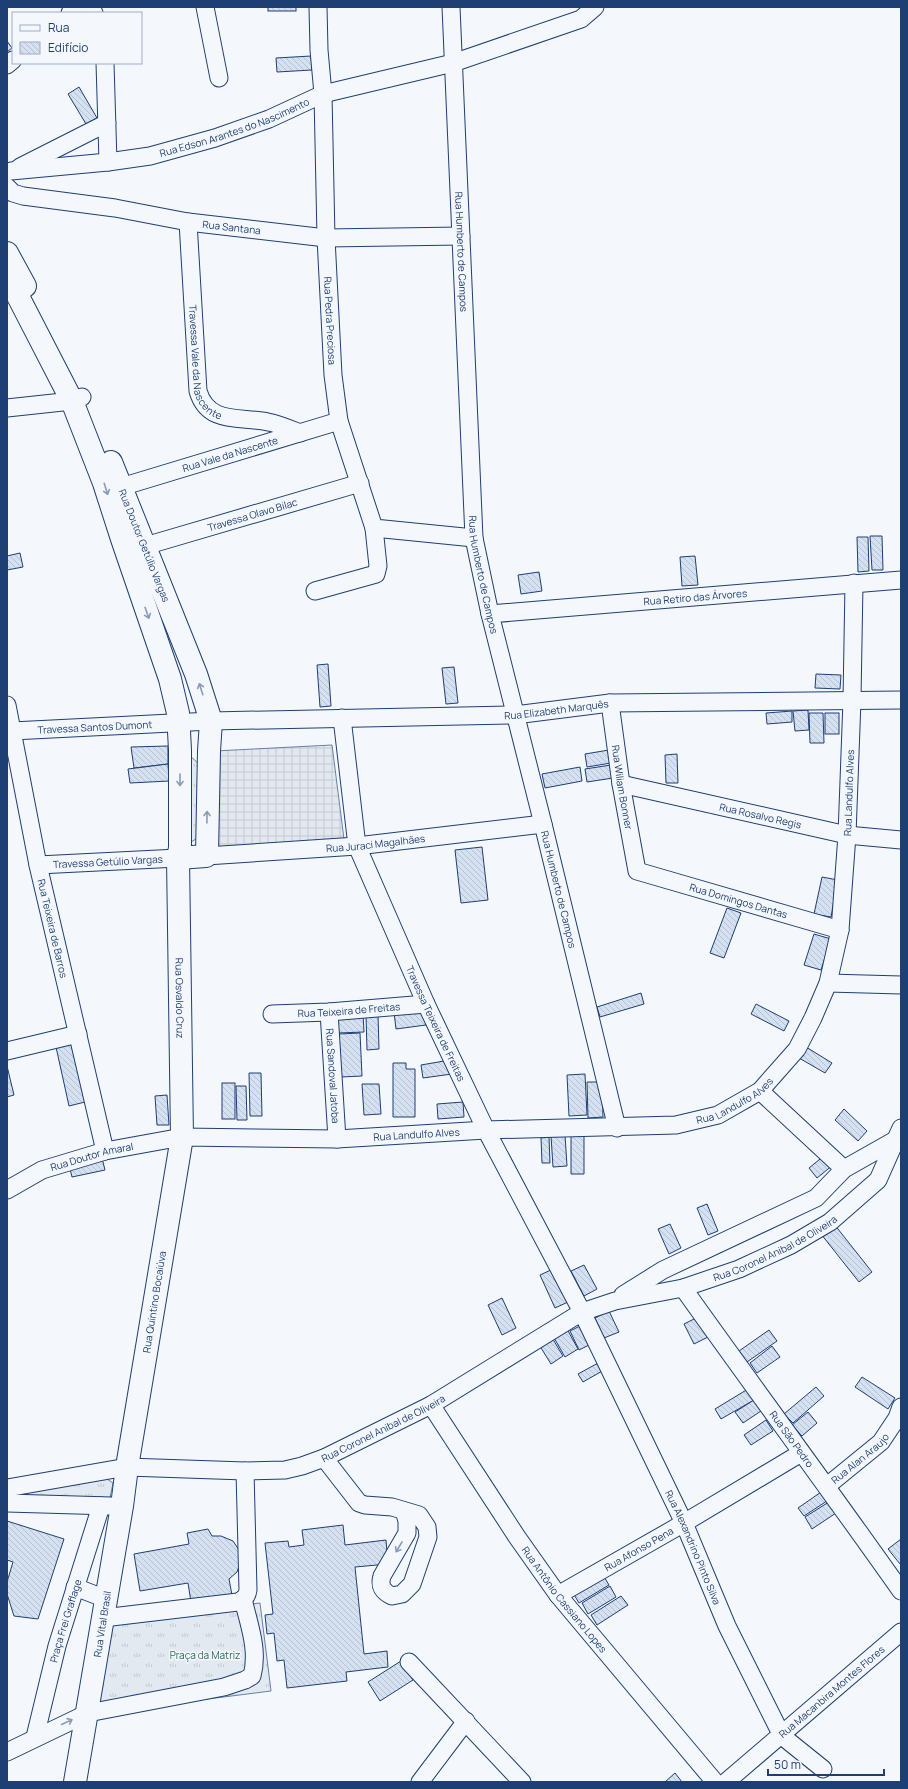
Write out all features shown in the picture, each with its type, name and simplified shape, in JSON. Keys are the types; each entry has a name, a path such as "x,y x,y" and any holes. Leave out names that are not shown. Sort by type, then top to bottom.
{"main road":[{"name":"Rua Doutor Getúlio Vargas","path":"7,253 121,487 196,674 211,721 206,851"},
{"name":"Rua Doutor Getúlio Vargas","path":"7,275 77,398 122,539 170,679 178,713 180,750 179,853"},
{"path":"180,750 209,751"},
{"path":"179,853 206,851"},
{"name":"Rua Osvaldo Cruz","path":"179,853 182,1137"},
{"name":"Rua Quintino Bocaiúva","path":"126,1466 182,1137"},
{"name":"Rua Vital Brasil","path":"75,1782 105,1608 111,1506 126,1466"}],"street":[{"path":"205,7 219,78"},
{"name":"Rua Pedra Preciosa","path":"315,592 376,574 378,566 374,528 339,421 333,375 326,238 323,94 319,50 318,7"},
{"name":"Rua Humberto de Campos","path":"451,7 474,538 490,614 617,1128"},
{"name":"Rua Edson Arantes do Nascimento","path":"8,177 150,156 215,138 270,119 323,94 453,63 581,18 595,7"},
{"path":"105,64 108,162"},
{"path":"8,177 107,123"},
{"name":"Rua Santana","path":"8,177 13,193 23,196 115,208 188,222 326,238 462,236"},
{"name":"Travessa Vale da Nascente","path":"188,222 198,391 201,400 206,408 220,416 268,422 300,433"},
{"path":"7,408 77,398"},
{"name":"Rua Vale da Nascente","path":"121,487 339,421"},
{"name":"Travessa Olavo Bilac","path":"145,546 360,483"},
{"path":"374,528 474,538"},
{"name":"Rua Retiro das Árvores","path":"490,614 901,580"},
{"name":"Rua Landulfo Alves","path":"182,1137 337,1139 486,1130 617,1128 676,1125 718,1115 760,1092 797,1049 813,1018 828,983 840,930 852,700 854,583"},
{"name":"Rua Elizabeth Marquês","path":"211,721 515,715 610,703 901,700"},
{"name":"Rua Wiliam Bonner","path":"610,703 621,784 637,871"},
{"name":"Rua Teixeira de Barros","path":"7,705 38,865 105,1151"},
{"name":"Travessa Teixeira de Freitas","path":"342,718 357,846 426,1004 486,1130 582,1312"},
{"name":"Travessa Santos Dumont","path":"12,731 211,721"},
{"name":"Rua Rosalvo Regis","path":"621,784 846,836 901,840"},
{"name":"Rua Juraci Magalhães","path":"206,851 357,846 543,824"},
{"name":"Travessa Getúlio Vargas","path":"38,865 179,853"},
{"name":"Rua Domingos Dantas","path":"637,871 840,930"},
{"path":"828,983 901,985"},
{"name":"Rua Teixeira de Freitas","path":"272,1014 329,1012 426,1004"},
{"name":"Rua Sandoval Jatoba","path":"329,1012 337,1139"},
{"path":"7,1051 78,1034"},
{"path":"760,1092 844,1169"},
{"name":"Rua Coronel Anibal de Oliveira","path":"614,1300 663,1270 816,1198 844,1169 900,1136"},
{"name":"Rua Coronel Anibal de Oliveira","path":"7,1488 126,1466 245,1471 285,1470 324,1458 431,1405 582,1312 614,1300 683,1288 739,1269 792,1245 830,1222 878,1180 900,1136"},
{"name":"Rua Doutor Amaral","path":"7,1190 42,1170 105,1151 182,1137"},
{"path":"7,1177 42,1170"},
{"name":"Rua São Pedro","path":"683,1288 801,1453 827,1486 901,1591"},
{"name":"Rua Alexandrino Pinto Silva","path":"582,1312 684,1523 727,1626 782,1736 823,1769"},
{"name":"Rua Antônio Cassiano Lopes","path":"431,1405 517,1537 558,1595 715,1782"},
{"name":"Rua Alan Araujo","path":"827,1486 881,1442 900,1415"},
{"name":"Rua Afonso Pena","path":"558,1595 684,1523 801,1453"},
{"path":"324,1458 359,1503 365,1505 392,1507 404,1511"},
{"path":"75,1587 105,1608 238,1602 243,1599 247,1595 248,1590 245,1471"},
{"path":"7,1503 111,1506"},
{"name":"Praça Frei Graflage","path":"35,1738 58,1646 75,1587 111,1506"},
{"path":"7,1752 88,1713 224,1687 252,1676 256,1658 243,1599"},
{"name":"Rua Macanbira Montes Flores","path":"726,1782 782,1736 901,1632"},
{"path":"409,1662 522,1782"},
{"path":"420,1782 466,1721"}],"green space":[{"path":"188,754 199,764 197,838 187,845"},
{"path":"107,1479 113,1483 110,1498 7,1496"},
{"name":"Praça da Matriz","path":"260,1603 271,1691 97,1713 111,1622"}],"shaded area":[{"path":"332,745 345,847 216,858 215,751"}],"building":[{"path":"268,7 296,7 296,11 268,11"},
{"path":"7,41 12,48 7,52"},
{"path":"311,56 312,70 277,72 276,58"},
{"path":"79,87 97,118 86,124 68,94"},
{"path":"870,536 882,536 883,570 872,570"},
{"path":"857,537 868,537 869,571 858,572"},
{"path":"20,553 23,567 7,570 7,556"},
{"path":"695,556 698,585 682,586 680,557"},
{"path":"539,572 542,591 521,594 518,575"},
{"path":"328,664 331,706 320,707 317,665"},
{"path":"454,667 458,703 446,704 442,668"},
{"path":"816,674 841,675 840,689 815,688"},
{"path":"808,710 809,730 795,731 793,711"},
{"path":"792,711 792,722 767,724 766,713"},
{"path":"809,713 823,713 824,743 810,743"},
{"path":"825,713 839,713 839,734 825,734"},
{"path":"168,746 168,764 134,768 131,747"},
{"path":"609,750 611,763 587,767 585,754"},
{"path":"677,754 678,783 666,783 665,755"},
{"path":"168,764 169,781 130,783 128,769"},
{"path":"611,765 613,778 587,782 585,769"},
{"path":"580,767 582,781 545,788 542,774"},
{"path":"482,847 488,900 461,903 455,850"},
{"path":"822,877 838,880 831,917 814,914"},
{"path":"727,908 741,913 724,958 710,953"},
{"path":"814,934 831,939 821,970 804,965"},
{"path":"641,993 644,1004 600,1017 597,1007"},
{"path":"756,1004 789,1021 784,1031 751,1014"},
{"path":"424,1007 426,1025 396,1029 394,1012"},
{"path":"363,1014 364,1032 338,1033 337,1015"},
{"path":"366,1014 378,1014 379,1049 367,1050"},
{"path":"360,1033 362,1076 341,1077 339,1034"},
{"path":"73,1044 85,1102 69,1106 56,1047"},
{"path":"806,1047 832,1063 825,1073 799,1058"},
{"path":"450,1060 452,1074 423,1078 421,1065"},
{"path":"393,1063 406,1063 406,1069 415,1069 415,1117 393,1117"},
{"path":"7,1066 14,1095 7,1097"},
{"path":"249,1073 261,1073 262,1116 250,1116"},
{"path":"585,1074 587,1115 569,1116 567,1075"},
{"path":"587,1082 602,1082 603,1117 588,1118"},
{"path":"222,1083 235,1083 235,1119 222,1119"},
{"path":"362,1084 379,1084 381,1114 364,1115"},
{"path":"236,1086 246,1086 247,1120 237,1120"},
{"path":"167,1095 169,1125 157,1125 155,1096"},
{"path":"463,1102 464,1117 438,1119 437,1104"},
{"path":"844,1109 867,1131 858,1141 835,1120"},
{"path":"571,1134 584,1135 584,1174 571,1174"},
{"path":"565,1135 567,1166 553,1167 551,1136"},
{"path":"549,1137 550,1163 542,1163 541,1138"},
{"path":"825,1155 833,1165 817,1178 809,1168"},
{"path":"102,1158 105,1170 72,1177 69,1165"},
{"path":"707,1204 718,1231 708,1235 697,1208"},
{"path":"670,1224 681,1248 669,1254 658,1229"},
{"path":"834,1224 872,1272 859,1282 821,1234"},
{"path":"584,1265 597,1289 584,1296 571,1271"},
{"path":"553,1269 568,1302 555,1308 540,1275"},
{"path":"502,1298 516,1328 502,1335 488,1305"},
{"path":"609,1311 619,1332 604,1338 595,1318"},
{"path":"698,1317 708,1337 694,1344 684,1324"},
{"path":"582,1325 591,1344 579,1350 570,1331"},
{"path":"567,1329 578,1349 565,1357 553,1336"},
{"path":"769,1330 777,1341 747,1362 739,1351"},
{"path":"551,1336 563,1356 551,1364 538,1343"},
{"path":"772,1346 780,1357 757,1373 750,1363"},
{"path":"600,1362 604,1370 583,1382 578,1374"},
{"path":"862,1377 895,1398 888,1409 855,1387"},
{"path":"816,1387 824,1396 793,1423 784,1414"},
{"path":"748,1389 754,1400 721,1419 715,1409"},
{"path":"754,1400 761,1411 743,1423 735,1412"},
{"path":"808,1412 817,1423 802,1436 792,1425"},
{"path":"766,1420 773,1431 751,1445 744,1435"},
{"path":"824,1490 830,1499 804,1516 798,1508"},
{"path":"832,1500 839,1511 812,1529 805,1517"},
{"path":"7,1521 64,1539 38,1619 14,1616 7,1594 7,1582 13,1562 7,1560"},
{"path":"343,1525 345,1545 386,1540 388,1564 355,1567 364,1654 387,1651 388,1667 346,1672 347,1681 287,1688 284,1660 277,1661 274,1633 267,1634 265,1615 273,1614 265,1543 288,1541 289,1547 304,1545 302,1530"},
{"path":"208,1529 212,1536 221,1536 233,1541 239,1550 241,1561 237,1572 229,1579 232,1595 191,1602 188,1583 140,1591 134,1554 189,1544 187,1533"},
{"path":"901,1539 901,1563 900,1564 888,1549"},
{"path":"603,1575 609,1585 579,1603 573,1593"},
{"path":"610,1586 616,1597 588,1614 582,1603"},
{"path":"621,1596 628,1605 597,1625 591,1615"},
{"path":"401,1661 413,1680 380,1701 368,1682"},
{"path":"675,1773 682,1782 665,1782"}]}
